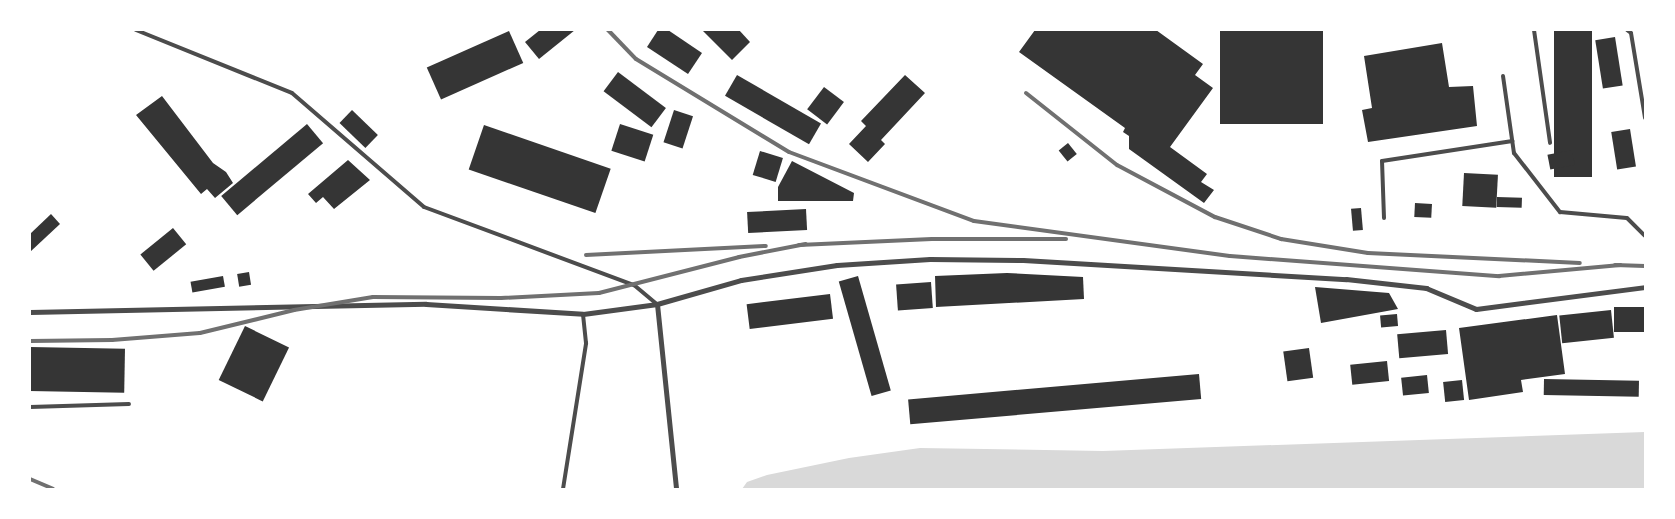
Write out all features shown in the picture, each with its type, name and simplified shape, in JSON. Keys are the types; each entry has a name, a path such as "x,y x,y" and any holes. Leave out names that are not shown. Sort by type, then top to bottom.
{"street":[{"path":"30,312 426,304 583,314 657,304 741,280 837,265 930,259 1023,260 1346,279 1426,288 1476,309 1645,287"},
{"path":"657,304 676,489"}],"lane":[{"path":"136,30 292,93 424,208 634,285 657,304"},
{"path":"1534,30 1550,143"},
{"path":"1627,30 1631,34 1645,118"},
{"path":"1503,76 1514,153 1560,212 1627,218 1645,236"},
{"path":"1384,218 1382,161 1512,141"},
{"path":"563,489 586,343 583,314"},
{"path":"30,407 129,404"}],"shaded area":[{"path":"1645,432 1645,489 742,489 747,482 767,475 849,458 920,448 1103,451"}],"building":[{"path":"540,30 575,30 539,59 525,42"},
{"path":"658,30 668,30 702,53 688,74 647,47"},
{"path":"702,30 739,30 750,42 732,60"},
{"path":"1035,30 1156,30 1203,64 1195,75 1213,88 1170,147 1207,174 1201,182 1214,190 1204,203 1129,149 1129,136 1123,132 1125,128 1019,52"},
{"path":"1220,30 1323,30 1323,124 1220,124"},
{"path":"1554,30 1592,30 1592,177 1554,177"},
{"path":"509,31 523,63 441,100 427,68"},
{"path":"1615,37 1623,85 1603,89 1595,40"},
{"path":"1442,43 1449,87 1473,86 1477,126 1368,142 1362,110 1372,108 1364,56"},
{"path":"618,72 666,108 651,127 604,91"},
{"path":"737,75 821,124 809,144 725,96"},
{"path":"905,75 925,93 881,140 885,144 868,162 849,144 866,126 861,121"},
{"path":"824,87 844,102 827,124 807,109"},
{"path":"162,96 213,163 226,172 233,183 215,198 207,189 201,194 136,115"},
{"path":"352,110 378,135 365,148 339,123"},
{"path":"674,110 693,116 683,149 663,142"},
{"path":"307,124 323,143 237,215 221,196"},
{"path":"620,124 653,135 645,161 611,151"},
{"path":"484,125 611,169 595,213 469,169"},
{"path":"1630,129 1636,167 1617,170 1611,132"},
{"path":"1068,143 1077,154 1067,161 1059,151"},
{"path":"1572,150 1575,165 1550,169 1547,155"},
{"path":"760,151 783,158 776,182 753,175"},
{"path":"348,160 370,180 334,209 323,197 316,203 308,194"},
{"path":"792,161 854,193 853,201 778,201 778,187"},
{"path":"1464,173 1498,175 1496,208 1462,206"},
{"path":"1497,197 1522,198 1522,208 1497,207"},
{"path":"1415,203 1432,204 1431,218 1414,217"},
{"path":"1361,208 1363,230 1353,231 1351,209"},
{"path":"806,209 807,230 748,233 747,212"},
{"path":"51,214 60,224 30,252 30,234"},
{"path":"173,228 186,244 154,271 140,254"},
{"path":"249,272 251,285 239,287 237,274"},
{"path":"1007,273 1083,277 1084,299 936,307 935,276"},
{"path":"223,276 225,287 192,293 191,282"},
{"path":"858,276 891,390 872,396 839,282"},
{"path":"931,282 933,308 898,310 896,284"},
{"path":"1315,287 1389,293 1398,309 1321,323"},
{"path":"830,294 833,319 750,329 747,304"},
{"path":"1614,307 1645,307 1645,332 1614,332"},
{"path":"1611,310 1614,338 1562,343 1559,315"},
{"path":"1397,314 1398,326 1381,327 1380,315"},
{"path":"1557,315 1565,374 1521,380 1523,392 1469,400 1459,328"},
{"path":"245,326 289,347 263,401 219,380"},
{"path":"1446,330 1448,354 1399,358 1397,334"},
{"path":"30,347 125,349 124,393 30,391"},
{"path":"1309,348 1313,378 1287,381 1283,352"},
{"path":"1387,361 1389,381 1352,385 1350,365"},
{"path":"1199,374 1201,399 910,424 908,399"},
{"path":"1427,375 1429,393 1403,396 1401,378"},
{"path":"1544,379 1639,381 1639,397 1544,395"},
{"path":"1462,380 1464,400 1445,402 1443,382"}],"railway":[{"path":"608,30 636,59 789,152 974,221 1230,256 1499,276 1621,265"},
{"path":"1026,93 1117,165 1215,217 1281,239 1368,253 1580,263"},
{"path":"799,245 932,239 1066,239"},
{"path":"30,341 112,340 200,333 294,310 373,297 501,298 599,293 739,257 806,244"},
{"path":"586,255 766,246"},
{"path":"1615,265 1645,266"},
{"path":"30,479 53,489"}]}
